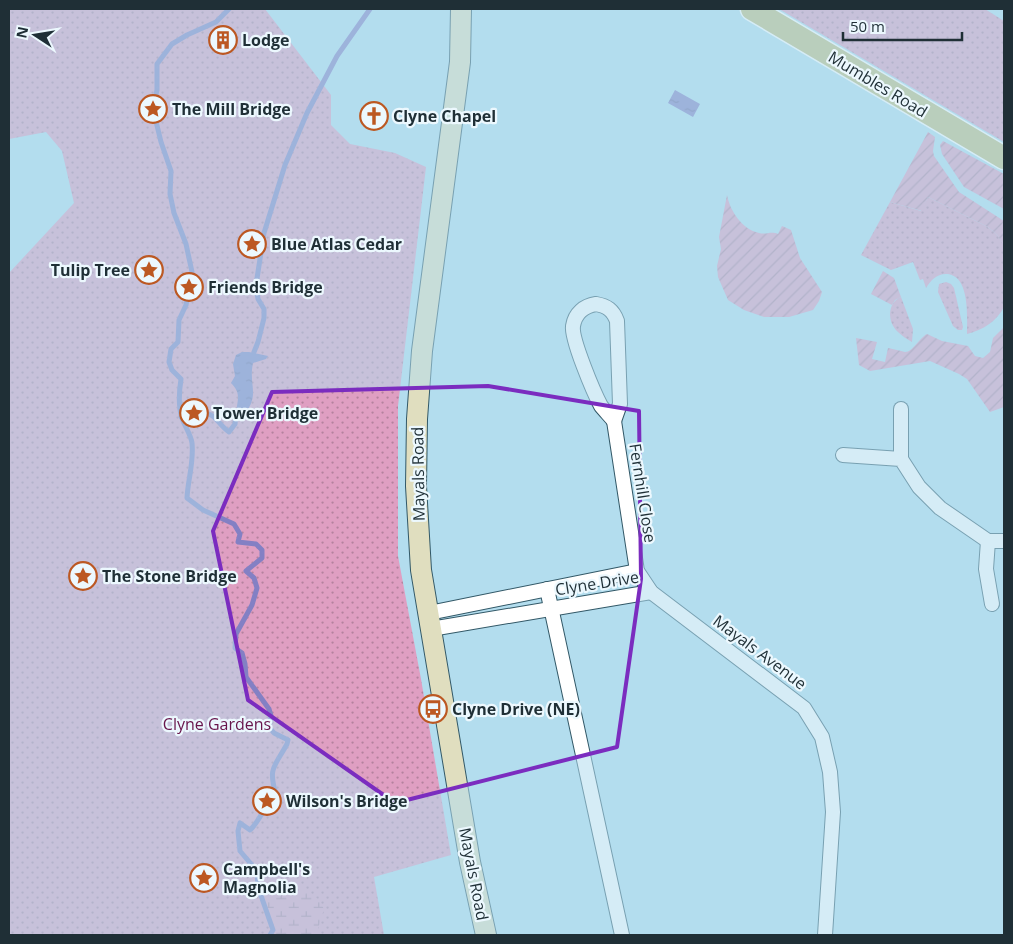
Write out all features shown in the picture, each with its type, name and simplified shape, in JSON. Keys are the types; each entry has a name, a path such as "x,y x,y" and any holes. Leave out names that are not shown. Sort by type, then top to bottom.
{"main road":[{"name":"Mayals Road","path":"461,9 460,62 422,351 417,419 416,486 421,570 470,862 486,935"},
{"name":"Mumbles Road","path":"752,9 1004,158"}],"street":[{"name":"Fernhill Close","path":"614,421 602,406 574,342 572,328 576,317 585,306 596,304 605,306 614,313 617,321 620,404 614,421 637,570"},
{"path":"902,410 901,459 919,487 940,508 988,541 1004,541"},
{"path":"843,455 901,459"},
{"path":"988,541 986,568 992,604"},
{"name":"Clyne Drive","path":"637,570 651,592 552,609 430,621 547,589 637,570"},
{"path":"547,589 622,935"},
{"name":"Mayals Avenue","path":"651,592 804,708 822,737 830,772 833,812 826,935"}],"highlighted area":[{"path":"488,386 639,411 641,579 617,747 395,803 248,700 213,531 272,392"}],"green space":[{"name":"Clyne Gardens","path":"9,9 265,9 331,95 331,125 350,144 395,153 426,167 398,406 398,556 451,855 374,877 384,935 9,935 9,273 74,203 62,151 46,132 9,139"},
{"path":"779,9 985,9 1004,21 1004,142"},
{"path":"928,132 935,137 934,156 959,192 1004,221 1004,248 997,236 986,226 928,197 922,211 890,202"},
{"path":"943,141 1004,174 1004,209 964,187 942,154 940,145"},
{"path":"727,195 734,213 747,228 762,233 778,234 782,226 791,230 800,258 822,292 813,310 789,317 764,317 744,310 728,300 718,277 717,266 721,249 719,237"},
{"path":"928,197 986,226 997,235 1004,246 1004,307 993,321 967,334 966,299 960,282 955,277 948,274 938,276 926,288 923,279 920,280 913,262 891,270 861,255 890,202 921,211"},
{"path":"883,271 894,278 901,297 895,300 892,305 871,294"},
{"path":"946,282 954,288 963,327 962,330 958,330 953,326 938,292 939,284"},
{"path":"901,297 913,329 912,342 894,328 890,318 893,304"},
{"path":"1004,327 1004,407 990,412 967,379 930,361 870,371 859,365 856,338 877,342 872,359 885,362 888,348 908,351 927,334 942,341 968,346 975,356 983,358 990,352 993,338"},
{"path":"274,877 285,878 318,899 324,909 316,935 270,935 272,929 258,887"}],"water":[{"path":"675,90 700,104 693,117 668,103"},
{"path":"242,352 268,356 266,359 253,363 253,397 251,404 241,418 236,414 238,394 231,383 235,376 233,364 236,355"}],"waterway":[{"path":"229,9 216,22 172,44 157,64 157,90 153,109 161,142 171,171 170,194 174,213 186,244 192,272 186,305 179,320 178,342 171,349 169,362 172,370 181,379 180,409 192,443 187,498 203,510 234,524 240,534 238,542 256,544 262,550 262,558 246,571 254,578 257,588 252,605 236,634 235,648 242,653 246,677 269,709 271,716 269,727 274,733 288,740 274,768 273,779 276,795 268,803 250,830 240,823 238,831 240,851 257,871 258,887 273,930 270,935"},
{"path":"254,352 264,318 264,309 258,299 256,285 264,233 285,165 307,113 337,56 370,9"},
{"path":"181,417 206,413 214,417 229,432 235,424 236,414"}],"place":[{"name":"Lodge","path":"223,40"},
{"name":"The Mill Bridge","path":"153,109"},
{"name":"Clyne Chapel","path":"374,116"},
{"name":"Blue Atlas Cedar","path":"252,244"},
{"name":"Tulip Tree","path":"149,270"},
{"name":"Friends Bridge","path":"189,287"},
{"name":"Tower Bridge","path":"194,413"},
{"name":"The Stone Bridge","path":"83,576"},
{"name":"Clyne Drive (NE)","path":"433,709"},
{"name":"Wilson's Bridge","path":"267,801"},
{"name":"Campbell's Magnolia","path":"204,878"}]}
